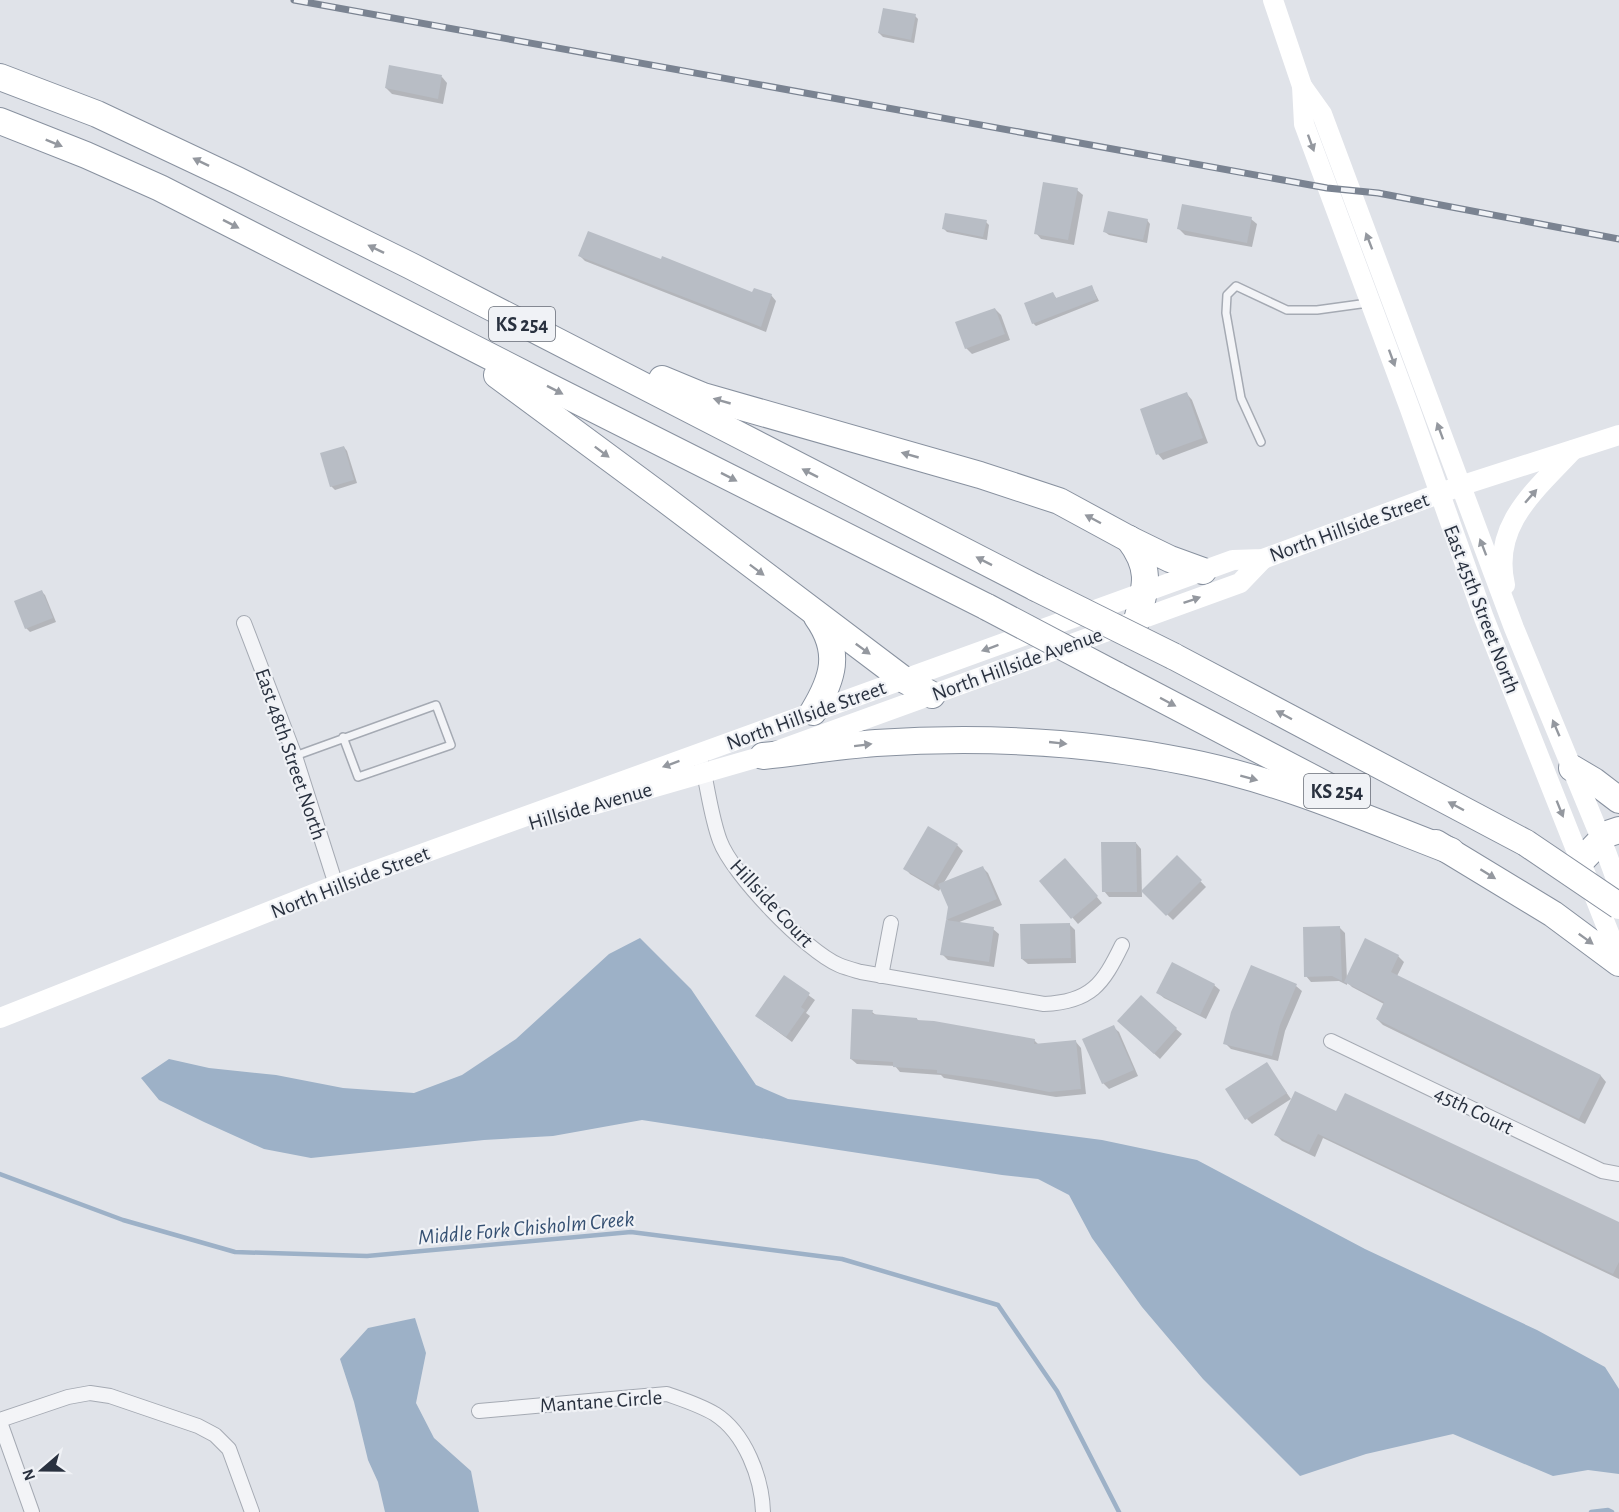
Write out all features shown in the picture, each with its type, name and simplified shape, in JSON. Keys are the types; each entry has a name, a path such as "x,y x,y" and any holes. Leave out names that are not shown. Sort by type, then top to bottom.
{"highway":[{"name":"KS 254","path":"0,77 117,123 411,266 1036,588 1173,656 1526,843 1619,906"},
{"name":"KS 254","path":"0,121 86,155 160,188 987,607 1451,851 1553,914 1619,963"},
{"path":"411,266 448,274 637,368 703,396 980,475 1059,501 1170,559 1203,571"},
{"path":"381,300 471,357 523,394 903,679 932,695"},
{"path":"1129,539 1140,554 1145,576 1144,593 1137,620"},
{"path":"813,712 826,690 831,673 832,656 829,638 815,614"},
{"path":"763,756 875,743 946,740 1051,742 1118,749 1190,762 1274,784 1451,851"},
{"path":"1572,768 1619,800"},
{"path":"1581,861 1610,835"}],"main road":[{"name":"East 45th Street North","path":"1273,0 1302,86 1304,124 1484,618 1619,958"},
{"name":"East 45th Street North","path":"1302,86 1322,114 1514,628 1572,768 1610,835 1619,887"},
{"name":"North Hillside Street","path":"702,763 813,712 1233,560 1263,559 1460,486 1619,435"},
{"path":"1514,628 1502,573 1504,542 1513,518 1574,449"},
{"name":"North Hillside Avenue","path":"763,756 1240,584 1263,559"},
{"name":"Hillside Avenue","path":"417,856 702,763 763,756"},
{"name":"North Hillside Street","path":"0,1018 336,885 417,856"}],"street":[{"name":"East 48th Street North","path":"244,623 295,756 336,885"},
{"name":"Hillside Court","path":"702,763 719,840 728,858 794,933 815,951 838,965 881,976 1044,1004 1062,1003 1078,999 1101,983 1122,945"},
{"path":"881,976 891,923"},
{"name":"45th Court","path":"1331,1041 1602,1171 1619,1174"},
{"path":"32,1512 0,1421 68,1397 90,1393 110,1396 198,1426 215,1435 229,1449 252,1512"},
{"name":"Mantane Circle","path":"479,1411 667,1394 694,1403 717,1415 736,1434 750,1459 758,1480 763,1512"}],"lane":[{"path":"1261,442 1241,398 1226,314 1227,295 1236,286 1287,310 1317,310 1371,303"},
{"path":"295,756 343,737 436,705 451,745 358,777 343,737"}],"water":[{"path":"640,938 691,989 756,1085 788,1099 1102,1140 1197,1160 1365,1249 1537,1330 1605,1367 1619,1389 1619,1474 1588,1470 1553,1476 1453,1434 1366,1454 1300,1476 1203,1379 1142,1307 1092,1238 1069,1195 1038,1179 642,1120 553,1136 484,1140 311,1158 264,1149 204,1122 159,1100 141,1078 169,1059 209,1068 276,1075 343,1088 414,1093 462,1075 516,1039 609,954"},
{"path":"415,1318 426,1353 416,1403 434,1438 471,1471 479,1512 385,1512 340,1359 368,1328"}],"building":[{"path":"883,8 916,14 911,40 878,33"},
{"path":"389,65 442,75 438,99 385,88"},
{"path":"1043,182 1078,188 1068,240 1034,234"},
{"path":"1182,204 1252,217 1247,243 1177,229"},
{"path":"1108,211 1148,219 1143,240 1103,232"},
{"path":"945,213 987,220 983,237 942,229"},
{"path":"588,231 661,259 662,256 752,292 754,288 772,294 761,327 578,256"},
{"path":"1092,285 1097,299 1032,324 1024,303 1053,292 1056,298"},
{"path":"995,308 1005,334 965,349 955,322"},
{"path":"1187,392 1203,438 1156,455 1140,409"},
{"path":"344,446 354,480 330,487 320,453"},
{"path":"42,590 53,618 25,629 14,601"},
{"path":"928,826 958,844 933,886 903,869"},
{"path":"1101,842 1136,842 1137,892 1102,892"},
{"path":"1177,855 1202,880 1166,916 1141,891"},
{"path":"1065,858 1098,896 1071,919 1039,881"},
{"path":"983,866 997,899 946,920 948,907 938,884"},
{"path":"946,920 994,927 989,962 940,955"},
{"path":"1070,923 1071,958 1021,959 1020,924"},
{"path":"1340,926 1342,981 1332,976 1304,977 1303,927"},
{"path":"1365,938 1399,955 1391,972 1601,1075 1579,1119 1376,1019 1384,1002 1344,982"},
{"path":"1172,962 1215,984 1200,1015 1156,993"},
{"path":"1251,965 1297,984 1280,1025 1272,1056 1223,1044 1231,1012"},
{"path":"784,975 810,993 801,1007 805,1010 786,1037 755,1016"},
{"path":"1141,995 1177,1028 1154,1054 1117,1021"},
{"path":"852,1009 873,1010 872,1014 917,1018 917,1020 1035,1039 1034,1044 1076,1040 1081,1089 1049,1092 990,1080 937,1073 937,1070 893,1067 893,1062 850,1059"},
{"path":"1114,1025 1134,1070 1102,1084 1082,1039"},
{"path":"1267,1062 1287,1093 1245,1120 1225,1089"},
{"path":"1295,1091 1336,1111 1345,1093 1619,1222 1619,1262 1613,1274 1318,1134 1309,1152 1274,1135"}],"waterway":[{"name":"Middle Fork Chisholm Creek","path":"0,1174 123,1220 235,1252 367,1256 631,1232 842,1259 998,1305 1057,1391 1119,1512"},
{"name":"Middle Fork Chisholm Creek","path":"1591,1512 1608,1510 1612,1512"}],"railway":[{"path":"294,0 1327,188 1378,193 1619,239"}]}
